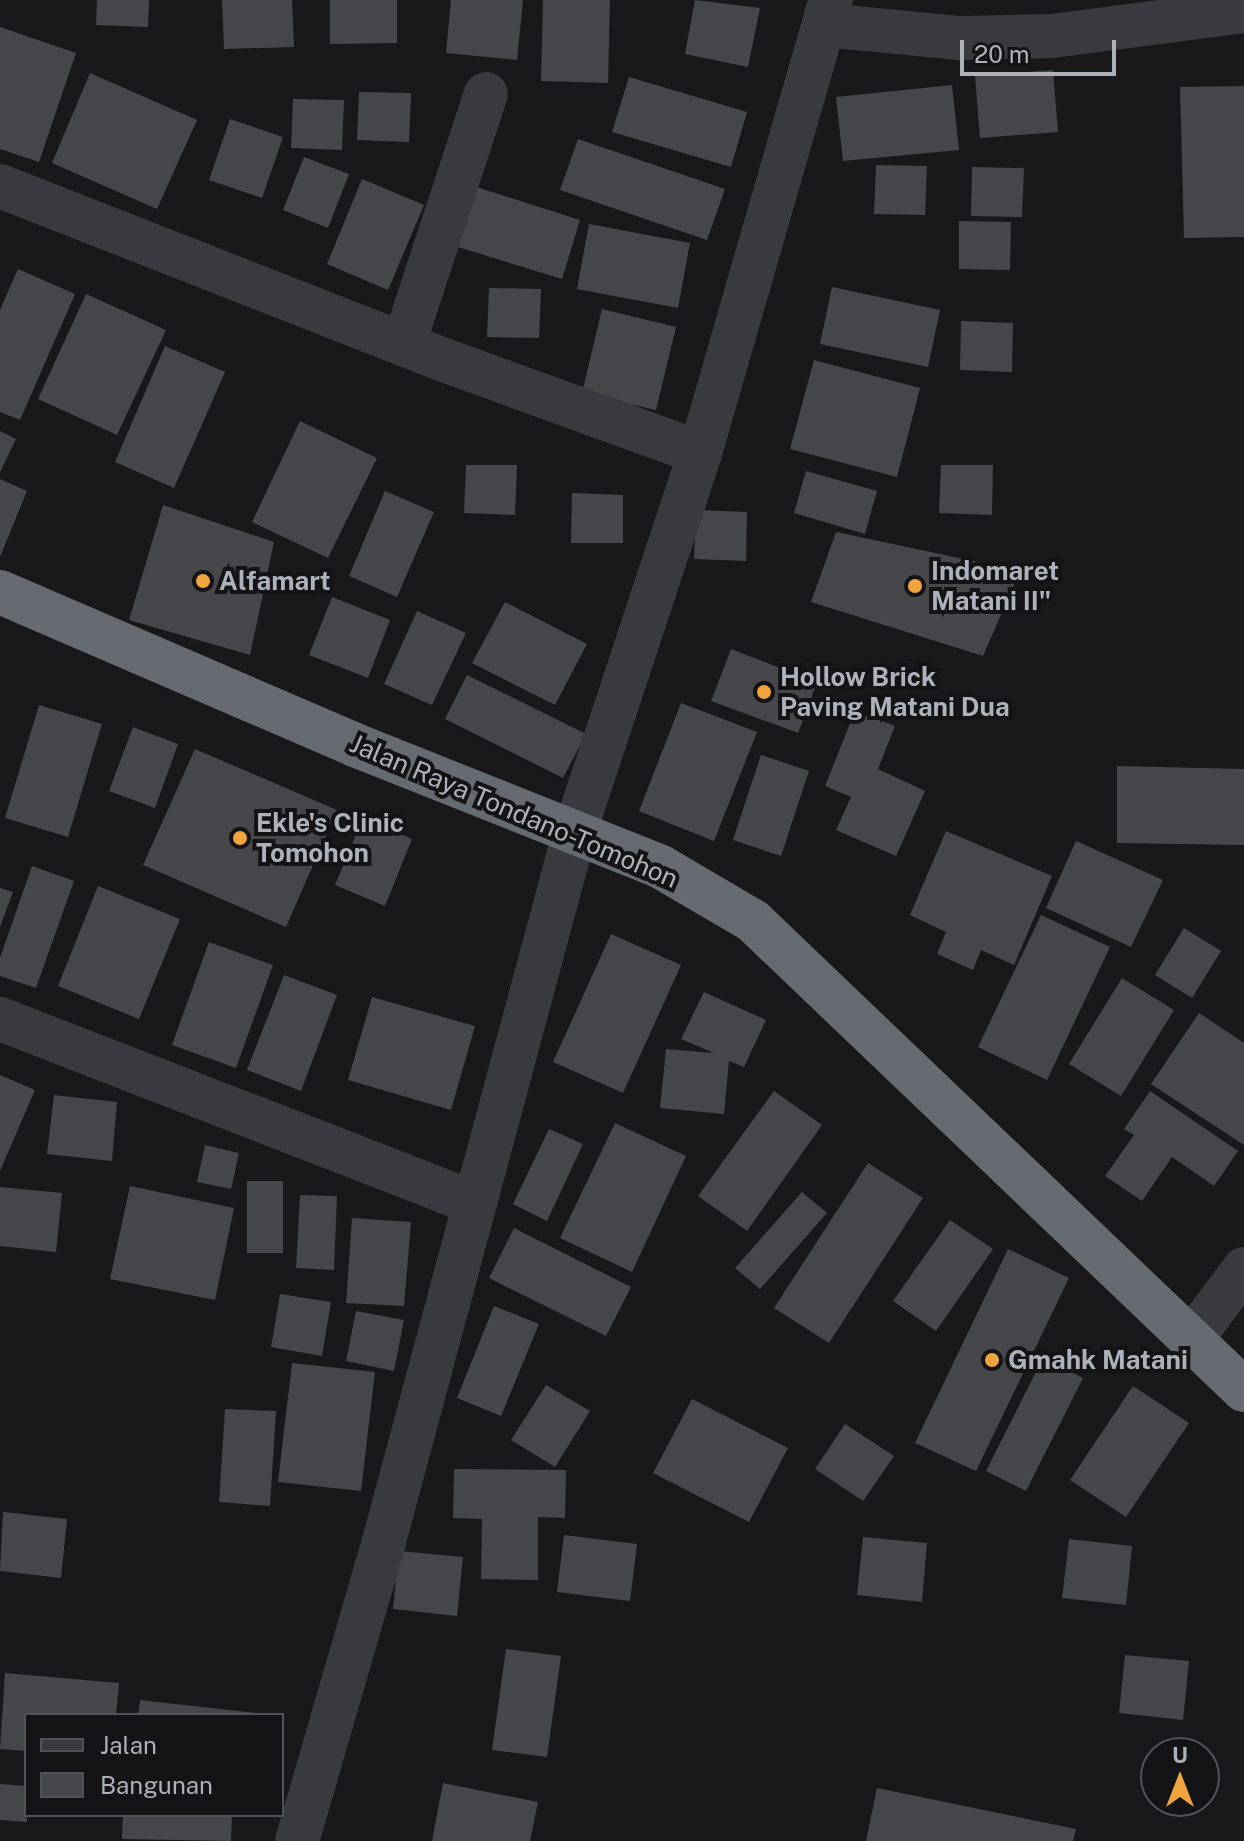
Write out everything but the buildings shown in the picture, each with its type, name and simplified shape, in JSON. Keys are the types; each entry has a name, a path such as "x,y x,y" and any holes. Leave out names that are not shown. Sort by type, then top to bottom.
{"highway":[{"name":"Jalan Raya Tondano-Tomohon","path":"0,592 355,745 661,867 753,921 1244,1390"}],"street":[{"path":"297,1841 383,1545 472,1202 575,831 700,453 827,12 960,38 1052,36 1244,11"},
{"path":"404,343 486,94"},
{"path":"0,186 404,343 700,453"},
{"path":"0,1019 472,1202"},
{"path":"1190,1341 1244,1269"}],"place":[{"name":"Alfamart","path":"203,581"},
{"name":"Indomaret Matani II\"","path":"915,586"},
{"name":"Hollow Brick Paving Matani Dua","path":"764,692"},
{"name":"Ekle's Clinic Tomohon","path":"240,838"},
{"name":"Gmahk Matani","path":"992,1360"}]}
